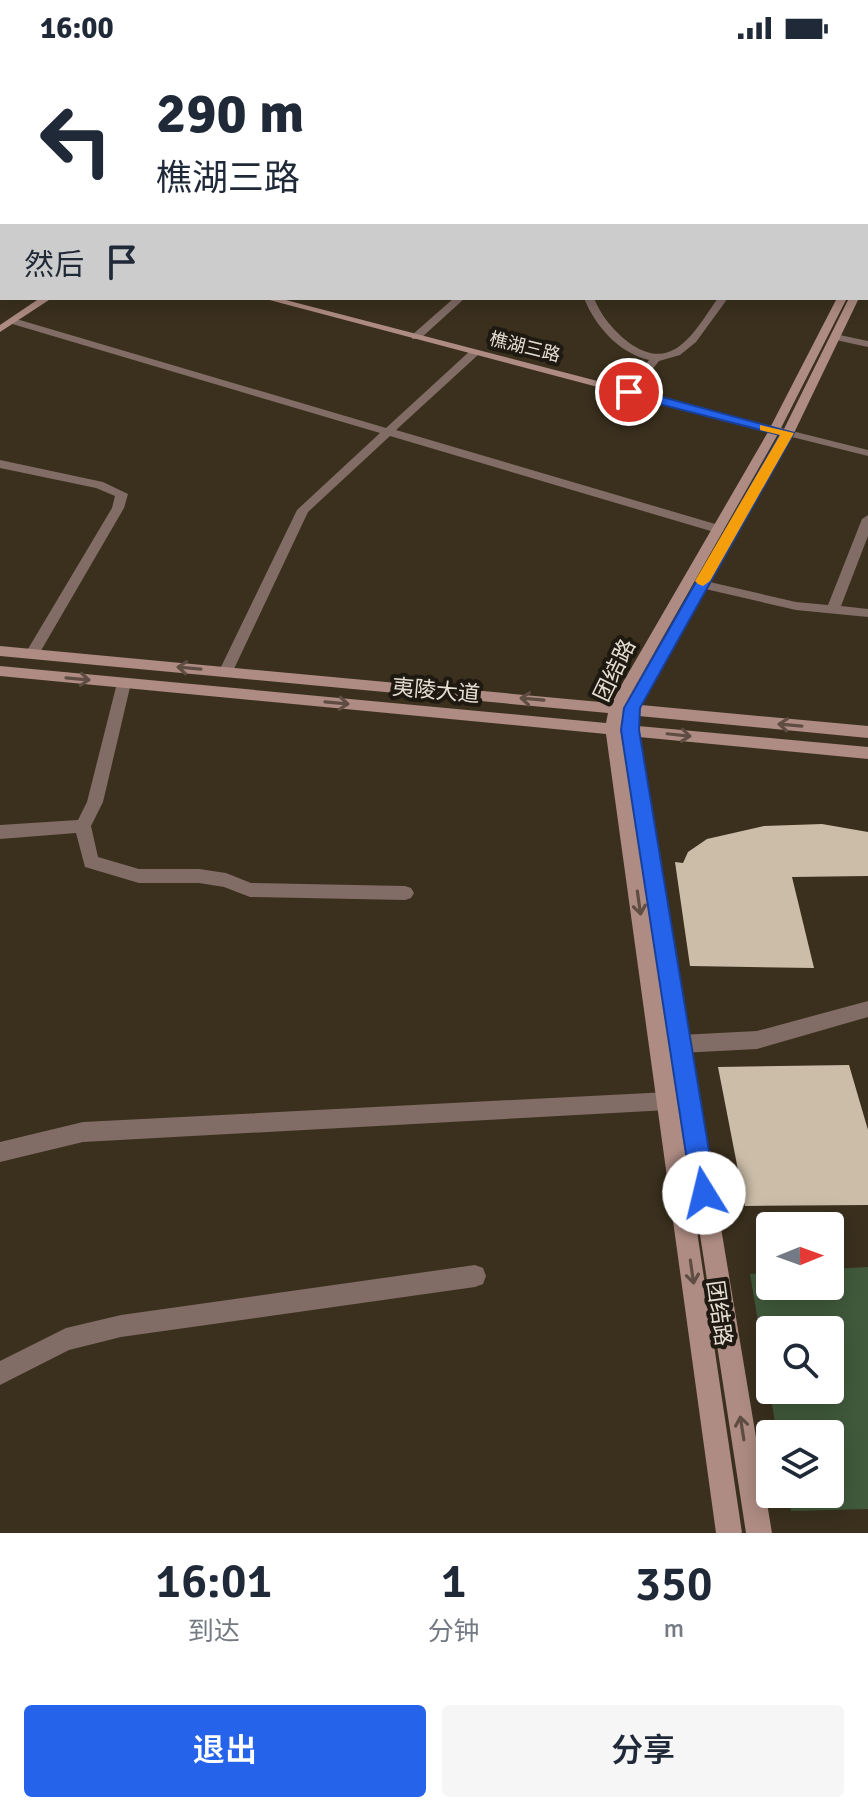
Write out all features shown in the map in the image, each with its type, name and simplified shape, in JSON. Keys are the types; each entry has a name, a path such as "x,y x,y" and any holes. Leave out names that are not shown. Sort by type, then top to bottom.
{"street":[{"path":"0,329 30,300"},
{"path":"6,320 43,300"},
{"name":"樵湖三路","path":"275,300 868,453"},
{"path":"416,337 458,300"},
{"path":"590,300 592,309 619,341 656,358 668,358 687,346 722,300"},
{"name":"团结路","path":"729,1533 668,1101 622,729 624,707 718,529 782,432 841,300"},
{"name":"团结路","path":"624,707 701,584 853,300"},
{"path":"6,320 718,529"},
{"path":"835,337 868,344"},
{"path":"226,671 303,510 475,352"},
{"path":"629,392 656,358"},
{"path":"0,464 99,485 122,494 118,508 32,654"},
{"path":"833,610 868,519"},
{"path":"701,584 759,599 868,613"},
{"name":"夷陵大道","path":"0,651 868,732"},
{"name":"夷陵大道","path":"0,671 868,753"},
{"path":"124,683 95,802 83,826 91,862 139,876 199,876 226,880 250,890 405,893"},
{"name":"团结路","path":"622,729 680,1044 759,1533"},
{"path":"0,832 83,826"},
{"path":"680,1044 757,1040 868,1009"},
{"path":"0,1152 83,1132 668,1101"},
{"path":"0,1373 66,1339 121,1326 475,1276"}],"green space":[{"path":"868,1267 868,1509 791,1511 790,1508 844,1508 844,1420 775,1420 772,1404 844,1404 844,1316 757,1316 750,1274 756,1274 756,1300 844,1300 844,1268"}],"building":[{"path":"822,824 868,832 868,876 792,877 814,968 690,966 675,862 683,863 688,852 707,839 764,826"},
{"path":"849,1065 868,1130 868,1205 745,1206 718,1067"}],"slow traffic":[{"path":"703,581 788,433 765,427"}],"route":[{"path":"629,392 788,433 632,708 630,730 704,1193"}]}
